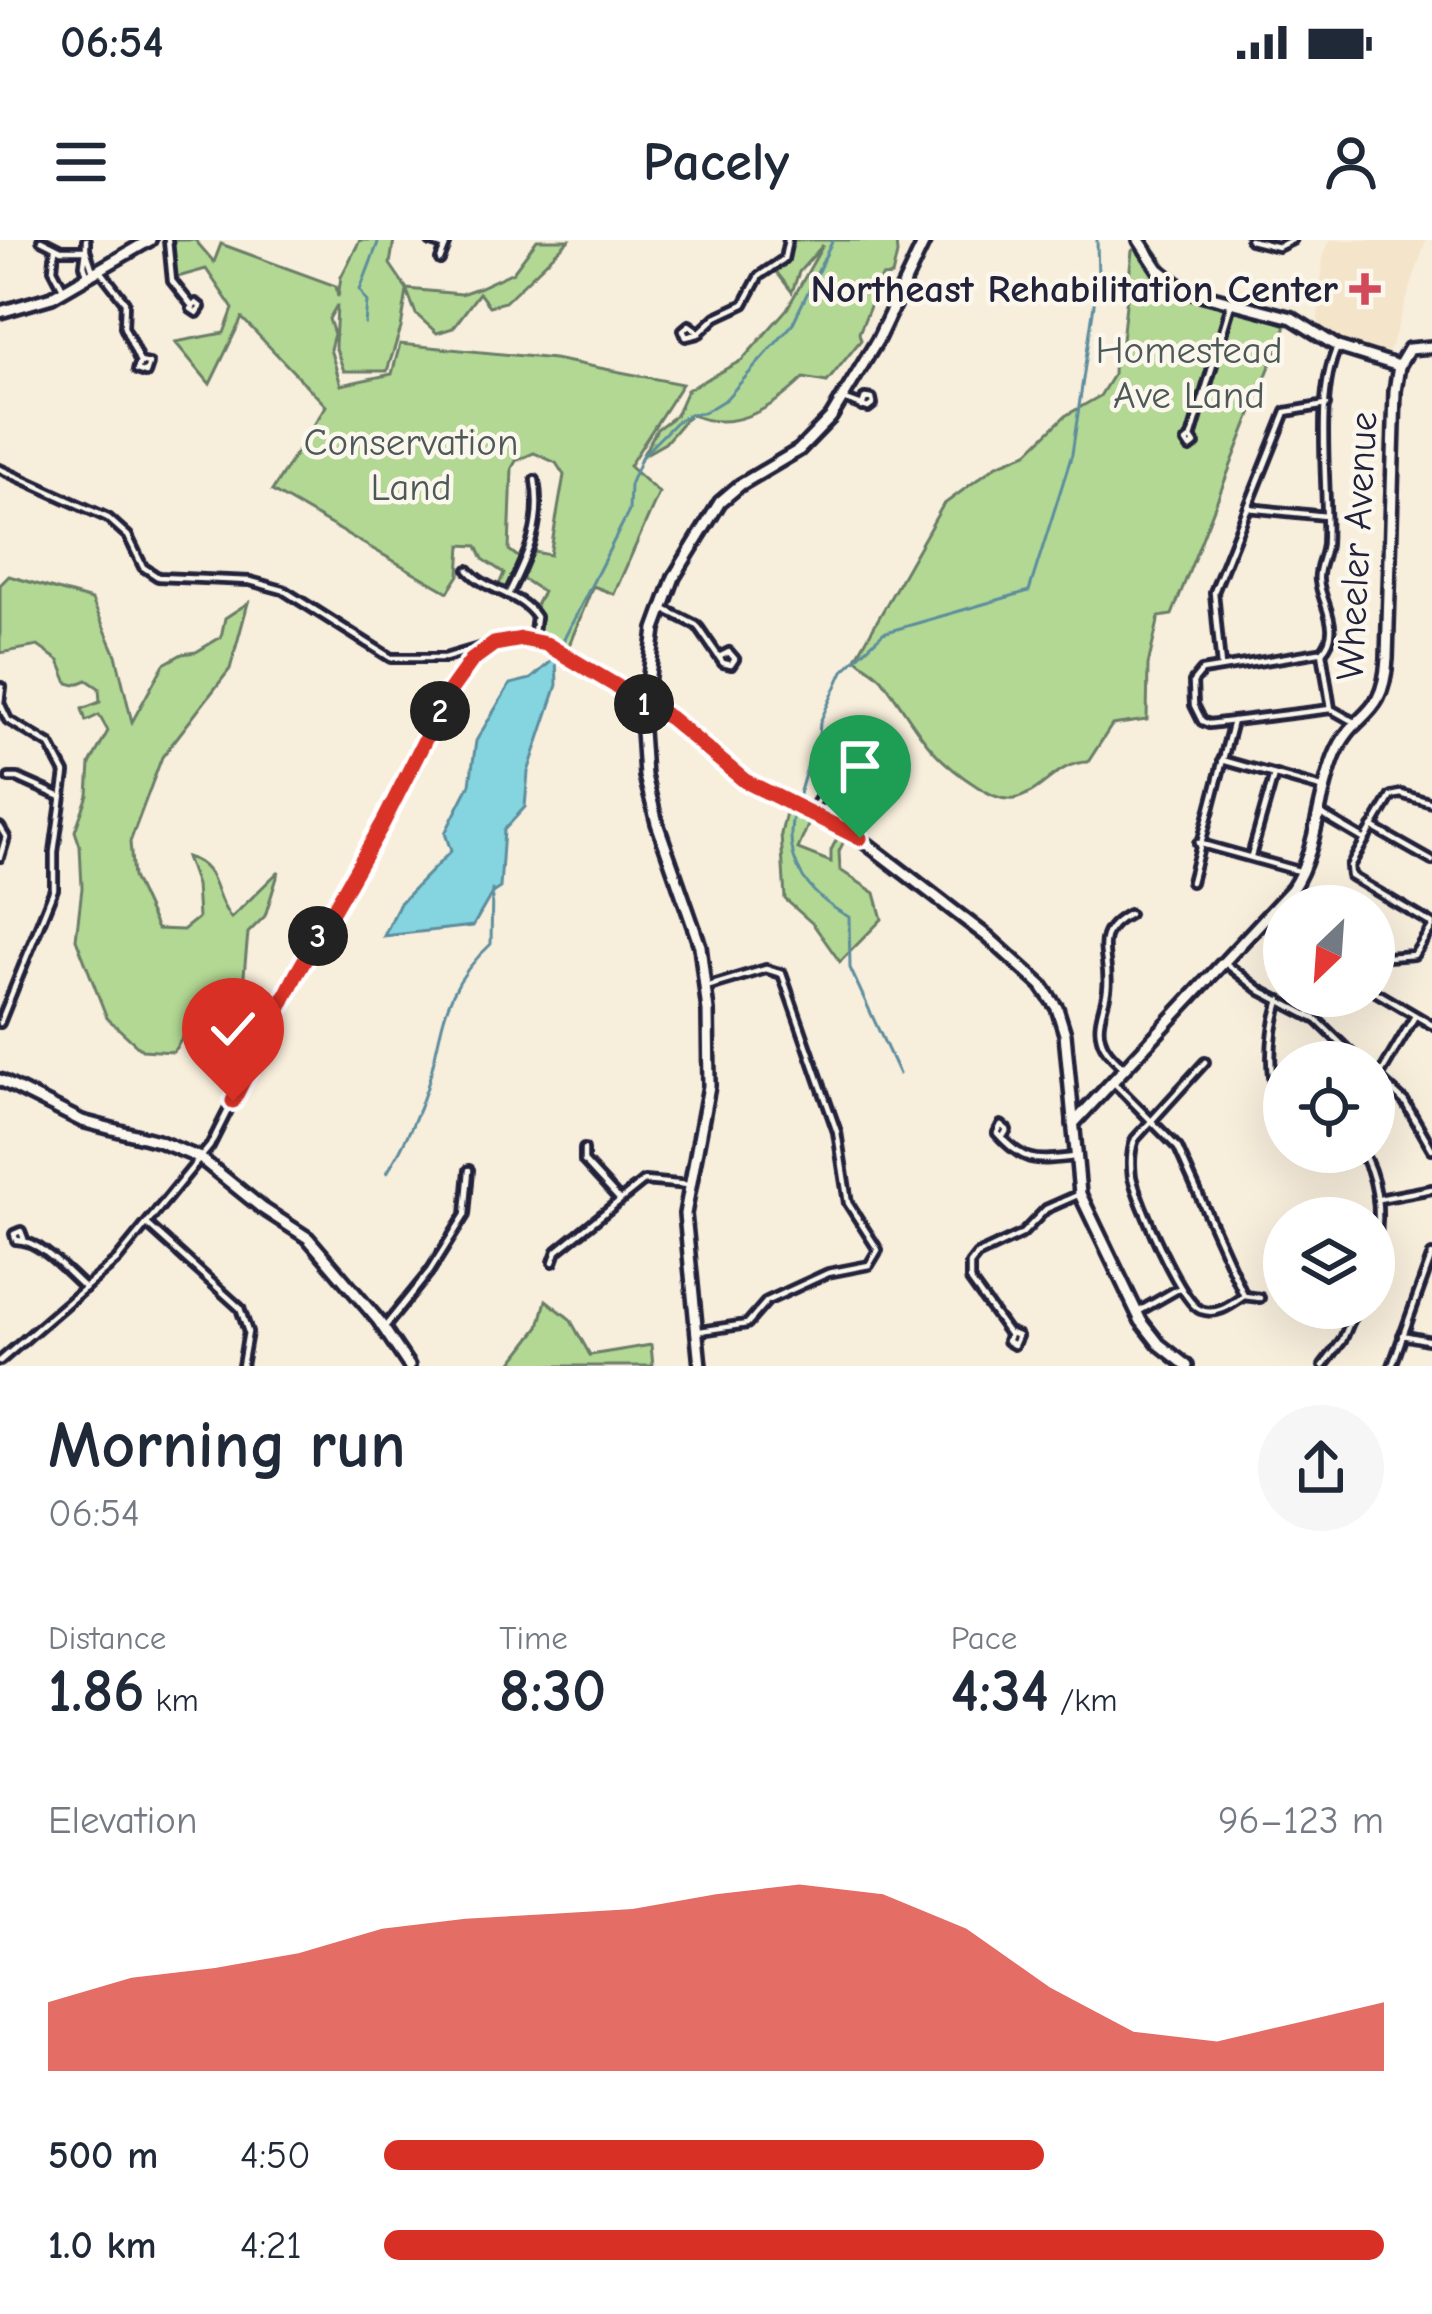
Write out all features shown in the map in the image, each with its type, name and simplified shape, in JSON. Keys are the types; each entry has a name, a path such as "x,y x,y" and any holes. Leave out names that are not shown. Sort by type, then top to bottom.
{"street":[{"path":"41,240 55,248 86,250"},
{"path":"86,240 94,274 124,302 124,327 140,362"},
{"path":"0,312 38,304 150,240"},
{"path":"168,240 172,281 192,306"},
{"path":"700,332 714,318 746,302 760,276 784,259 788,240"},
{"path":"700,1366 685,1225 688,1185 709,1086 706,987 700,946 645,776 642,730 655,629 685,556 728,494 799,450 843,398 878,341 925,240"},
{"path":"1139,240 1158,269 1179,287 1292,318 1338,347 1399,366 1409,349 1432,346"},
{"path":"1250,240 1278,247 1292,240"},
{"path":"431,242 446,243 440,260"},
{"path":"55,248 52,264 64,290"},
{"path":"1192,438 1232,301"},
{"path":"1338,347 1327,373 1325,552 1319,578 1328,605 1328,645 1322,652 1197,674 1193,697 1199,718 1209,724 1331,709 1358,724"},
{"path":"1381,361 1396,379"},
{"name":"Wheeler Avenue","path":"1292,885 1302,872 1337,750 1378,702 1386,679 1399,366"},
{"path":"843,398 862,406"},
{"path":"1222,667 1214,592 1246,508 1286,412 1326,405"},
{"path":"0,469 108,518 128,536 143,567 158,578 250,581 283,590 392,658 445,658 506,640 533,640 550,646 670,718 745,781 854,834 1032,974 1053,1002 1063,1025 1080,1194 1136,1312 1181,1364"},
{"path":"508,595 531,552 538,494 535,480"},
{"path":"1246,508 1326,515"},
{"path":"468,570 533,611 533,640"},
{"path":"661,608 696,626 719,657"},
{"path":"0,1361 117,1260 210,1146 449,692 484,649"},
{"path":"1322,652 1331,709"},
{"path":"0,1024 54,890 65,772 50,745 8,720 0,704 2,687"},
{"path":"1191,882 1233,721"},
{"path":"810,813 844,760 861,751"},
{"path":"1222,760 1325,789"},
{"path":"1251,858 1274,775"},
{"path":"9,778 62,797"},
{"path":"1395,956 1414,955 1432,926 1351,876 1350,866 1394,794 1432,803"},
{"path":"1319,812 1365,840"},
{"path":"1372,827 1432,861"},
{"path":"0,857 3,830"},
{"path":"1198,843 1302,872"},
{"path":"1124,1068 1104,1046 1099,1027 1108,987 1104,942 1112,927 1129,914"},
{"name":"Wheeler Avenue","path":"1073,1124 1263,921"},
{"path":"1224,962 1263,991"},
{"path":"696,1332 747,1324 767,1301 828,1273 866,1266 878,1250 848,1203 837,1132 782,974 766,969 706,987"},
{"path":"1395,1004 1431,1023"},
{"path":"1395,1046 1415,1016"},
{"path":"1312,1017 1339,1041"},
{"path":"1205,1062 1151,1118 1132,1147 1132,1178 1192,1306 1206,1312 1221,1310 1244,1296 1260,1298"},
{"path":"0,1080 82,1121 200,1158 308,1238 384,1328 409,1366"},
{"path":"1112,1081 1178,1148 1244,1296"},
{"path":"1395,1093 1432,1149"},
{"path":"1002,1138 1027,1159 1075,1157"},
{"path":"584,1149 584,1160 619,1199"},
{"path":"384,1328 440,1258 465,1215 469,1170"},
{"path":"553,1262 557,1251 644,1181 688,1185"},
{"path":"1395,1198 1432,1189"},
{"path":"1009,1334 970,1280 971,1261 1022,1234 1051,1206 1080,1194"},
{"path":"147,1224 240,1308 248,1338 242,1366"},
{"path":"24,1239 85,1288"},
{"path":"1392,1366 1432,1255"},
{"path":"1419,1286 1432,1288"},
{"path":"1136,1312 1180,1288"},
{"path":"1323,1366 1347,1329"},
{"path":"1402,1335 1432,1341"}],"shaded area":[{"name":"Northeast Rehabilitation Center","path":"1330,240 1426,240 1390,350 1378,356 1322,334 1318,319 1323,258"}],"green space":[{"name":"Conservation Land","path":"171,240 195,240 214,262 221,244 336,286 338,297 341,277 360,240 394,240 390,264 407,289 461,294 513,272 537,240 569,240 505,302 489,306 479,293 453,328 437,333 416,314 407,291 387,371 344,371 335,346 337,305 329,319 334,334 330,349 341,385 392,374 400,344 554,359 682,384 629,466 659,493 614,594 593,586 566,653 538,637 535,607 543,592 520,577 534,552 550,555 564,475 556,463 534,453 512,468 509,550 522,560 505,589 498,587 504,573 483,559 477,546 461,545 459,575 448,592 272,491 326,406 242,318 210,384 175,342 224,333 233,309 206,269 174,278"},
{"path":"791,240 896,240 892,276 882,277 859,333 861,340 827,382 804,378 765,408 736,419 721,421 690,414 665,443 642,456 657,429 676,415 687,390 742,360 787,309 823,245 799,272 792,292 774,269 787,257"},
{"name":"Homestead Ave Land","path":"1144,240 1180,285 1286,325 1172,615 1159,617 1148,665 1147,720 1112,725 1088,762 1067,767 1024,796 1000,798 946,763 881,678 856,658 943,505 997,465 1027,453 1065,416 1100,396 1113,375 1114,346 1121,349 1132,251"},
{"path":"9,576 92,600 116,655 132,722 164,664 221,637 225,618 248,603 230,669 162,757 130,842 133,877 157,929 183,930 198,918 196,885 186,857 205,867 231,918 279,871 265,916 248,933 243,986 222,1012 199,1014 173,1052 142,1050 107,1018 76,939 82,888 75,831 88,795 90,764 108,731 99,715 86,721 82,709 100,702 99,688 87,680 68,683 59,661 38,646 0,653 0,585"},
{"path":"787,808 811,818 798,849 831,862 831,850 841,831 847,835 839,851 840,870 875,893 882,919 840,962 813,924 785,899 781,834"},
{"path":"546,1300 570,1319 590,1355 651,1345 653,1366 509,1366 539,1327"}],"water":[{"path":"556,657 557,685 528,772 525,807 504,830 500,888 492,893 473,926 384,936 400,903 451,851 445,833 470,784 476,741 510,684 531,679"}],"waterway":[{"path":"365,324 367,302 360,290 379,240"},
{"path":"560,647 629,511 630,485 642,456 676,422 726,399 792,325 833,240"},
{"path":"797,801 809,761 818,750 820,722 843,671 883,633 1029,591 1072,454 1098,277 1097,240"},
{"path":"794,811 791,845 795,860 810,886 849,917 850,968 899,1074"},
{"path":"387,1173 423,1099 453,994 491,944 492,890"}],"place":[{"name":"Northeast Rehabilitation Center","path":"1365,289"}],"route":[{"path":"233,1101 449,692 472,660 494,644 522,639 546,644 670,718 745,781 860,838"}]}
